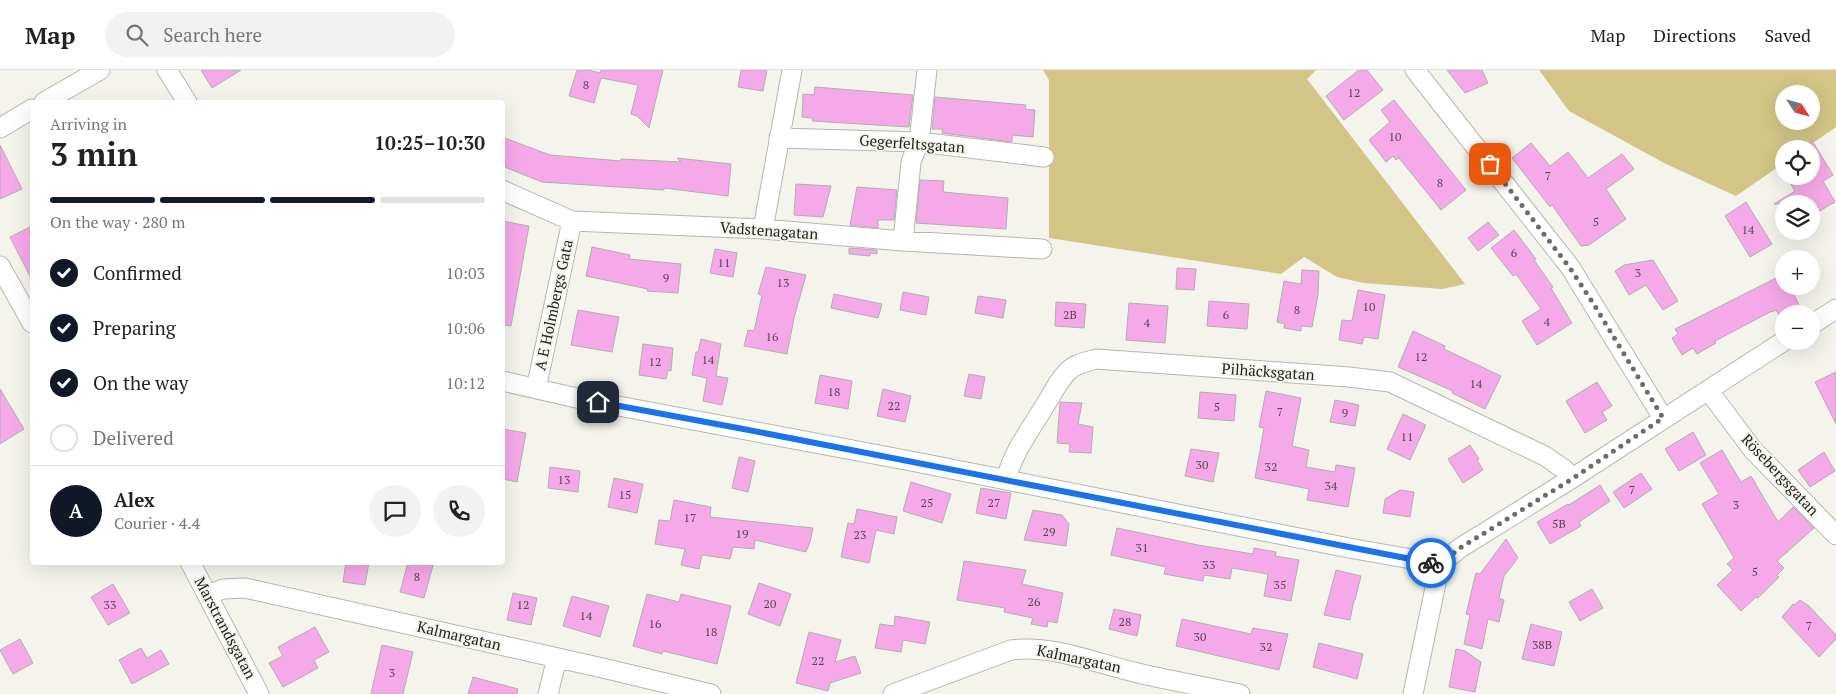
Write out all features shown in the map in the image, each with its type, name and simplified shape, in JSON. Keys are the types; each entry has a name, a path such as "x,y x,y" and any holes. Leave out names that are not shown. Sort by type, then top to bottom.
{"street":[{"path":"48,100 100,70"},
{"path":"167,70 186,100"},
{"path":"763,229 792,70"},
{"path":"903,241 911,162 919,142 927,70"},
{"path":"1415,70 1570,268 1663,418"},
{"path":"0,128 30,110"},
{"name":"Gegerfeltsgatan","path":"779,138 919,142 1044,158"},
{"name":"Vadstenagatan","path":"505,191 572,221 763,229 903,241 1042,249"},
{"name":"A E Holmbergs Gata","path":"536,389 572,221"},
{"path":"0,266 30,318"},
{"path":"1820,319 1836,309"},
{"path":"1413,694 1440,564 1465,545 1572,479 1775,347"},
{"name":"Pilhäcksgatan","path":"1006,480 1008,470 1022,443 1054,390 1068,371 1082,362 1096,360 1358,378 1390,382 1545,456 1564,470 1572,479"},
{"path":"505,382 590,401 753,430 1440,564"},
{"name":"Rösebergsgatan","path":"1708,390 1752,450 1836,535"},
{"name":"Marstrandsgatan","path":"192,565 208,595 218,619 259,694"},
{"name":"Kalmargatan","path":"208,595 223,589 246,588 710,694"},
{"name":"Kalmargatan","path":"895,694 1010,650 1026,648 1063,654 1138,673 1240,694"},
{"path":"548,694 557,658"}],"shaded area":[{"path":"1043,70 1316,70 1307,79 1465,284 1442,289 1364,283 1337,277 1304,257 1281,274 1049,238 1049,80"},
{"path":"1539,70 1836,70 1836,127 1817,140 1775,140 1775,169 1736,196 1666,164 1569,111"}],"building":[{"path":"201,70 241,70 212,88"},
{"path":"577,70 589,70 600,73 601,70 663,70 649,128 637,116 631,114 638,85 601,78 594,103 569,96"},
{"path":"741,70 767,70 763,91 738,87"},
{"path":"1359,70 1367,70 1383,90 1344,120 1326,96"},
{"path":"1447,70 1482,70 1488,83 1465,93"},
{"path":"815,87 913,95 909,127 812,121 813,118 802,117 803,94 814,95"},
{"path":"935,97 1026,105 1025,109 1035,110 1033,137 1012,135 1012,142 942,133 943,129 932,129"},
{"path":"1394,100 1466,190 1441,210 1399,158 1396,160 1393,156 1386,162 1369,140 1390,122 1381,110"},
{"path":"505,138 550,155 621,161 621,159 681,162 677,158 731,164 728,196 664,188 664,190 542,182 505,167"},
{"path":"1531,143 1550,166 1568,152 1588,178 1622,154 1634,169 1606,189 1626,219 1589,245 1581,246 1552,205 1550,207 1512,158"},
{"path":"0,145 22,189 0,199"},
{"path":"1820,154 1833,175 1823,181 1835,202 1820,211 1820,195 1789,195 1795,191 1791,185 1820,185"},
{"path":"920,180 944,181 943,192 1008,198 1006,229 916,223"},
{"path":"796,184 831,186 823,217 794,215"},
{"path":"857,187 897,190 894,220 878,220 878,228 850,225"},
{"path":"1746,202 1772,244 1750,257 1725,216"},
{"path":"505,222 529,226 511,326 505,325"},
{"path":"1488,222 1499,235 1478,251 1468,238"},
{"path":"30,227 30,276 10,237"},
{"path":"1514,230 1536,259 1534,260 1553,287 1551,288 1572,323 1537,345 1522,321 1541,309 1516,274 1513,276 1491,248"},
{"path":"592,247 630,255 629,259 681,264 678,293 647,291 648,289 586,276"},
{"path":"849,248 877,250 877,254 870,253 870,256 849,254"},
{"path":"715,249 737,253 733,277 710,273"},
{"path":"1653,260 1678,301 1663,310 1646,285 1629,295 1615,271 1624,265"},
{"path":"766,267 806,275 794,318 787,354 744,346 748,330 754,331 762,295 758,294"},
{"path":"1177,268 1196,269 1194,290 1176,289"},
{"path":"1302,270 1319,271 1318,295 1312,327 1301,326 1301,331 1284,328 1285,324 1277,322 1284,281 1301,284"},
{"path":"1775,279 1775,295 1794,295 1799,305 1775,305 1775,310 1715,341 1716,343 1697,354 1693,348 1682,355 1672,338 1678,334 1675,329"},
{"path":"1358,290 1385,295 1378,339 1364,337 1362,344 1339,340 1342,320 1352,321"},
{"path":"903,292 929,297 926,315 900,310"},
{"path":"834,294 882,304 878,318 831,308"},
{"path":"978,296 1006,300 1003,318 975,313"},
{"path":"1209,301 1249,304 1247,329 1207,326"},
{"path":"1056,302 1086,304 1084,328 1055,326"},
{"path":"1129,303 1168,306 1165,343 1126,340"},
{"path":"578,310 619,317 612,352 571,345"},
{"path":"1413,331 1445,346 1444,349 1501,376 1485,409 1452,393 1453,391 1398,367"},
{"path":"701,339 721,344 716,376 728,378 722,405 703,401 707,378 692,375 696,352 698,352"},
{"path":"643,344 673,348 671,371 668,370 666,379 639,375"},
{"path":"1836,372 1836,424 1815,382"},
{"path":"969,374 985,377 981,399 964,396"},
{"path":"820,375 852,381 848,409 815,403"},
{"path":"1597,382 1612,406 1602,412 1607,420 1585,433 1566,401"},
{"path":"0,389 24,429 0,444"},
{"path":"883,389 911,396 905,422 877,416"},
{"path":"1266,391 1301,398 1292,446 1309,450 1306,467 1335,472 1336,465 1355,468 1348,507 1307,500 1309,489 1255,478 1264,428 1259,427"},
{"path":"1200,392 1236,395 1234,421 1198,418"},
{"path":"1335,400 1359,405 1355,426 1330,422"},
{"path":"1060,402 1082,403 1078,424 1093,427 1091,453 1069,452 1070,444 1057,443"},
{"path":"1403,414 1426,425 1410,460 1387,449"},
{"path":"505,430 526,433 517,482 505,480"},
{"path":"1693,432 1706,455 1679,471 1665,449"},
{"path":"1470,445 1479,459 1477,460 1483,470 1463,483 1448,459"},
{"path":"1191,449 1219,453 1213,482 1185,476"},
{"path":"1722,450 1741,482 1751,476 1778,522 1793,507 1814,528 1777,561 1784,568 1777,575 1779,577 1758,598 1756,597 1741,611 1717,585 1733,570 1727,564 1734,558 1702,504 1719,494 1700,463"},
{"path":"1824,452 1835,471 1810,487 1798,470"},
{"path":"739,457 755,461 748,492 732,488"},
{"path":"550,467 580,471 578,492 548,488"},
{"path":"1641,473 1652,489 1624,508 1613,492"},
{"path":"614,478 643,484 637,513 608,507"},
{"path":"911,482 951,494 942,523 903,511"},
{"path":"1600,485 1610,501 1579,522 1581,526 1550,544 1537,522 1569,505"},
{"path":"981,488 1011,493 1006,519 976,513"},
{"path":"1400,490 1414,492 1410,517 1383,513 1385,499"},
{"path":"674,500 711,507 710,517 813,528 810,542 806,552 755,540 754,549 733,547 730,559 702,555 699,569 681,565 685,549 655,544 659,520 670,521"},
{"path":"857,509 897,517 894,534 876,530 869,563 841,557 848,523 854,524"},
{"path":"1033,510 1062,515 1069,524 1066,546 1024,540"},
{"path":"1117,528 1253,554 1254,548 1276,552 1275,556 1299,560 1291,601 1264,596 1268,574 1232,568 1230,579 1204,575 1203,581 1164,574 1166,567 1111,555"},
{"path":"1506,539 1518,558 1504,576 1499,598 1504,600 1499,622 1488,619 1482,649 1464,644 1470,615 1466,614 1476,573 1480,574"},
{"path":"964,561 1026,570 1022,584 1063,593 1057,623 1048,621 1047,627 1031,624 1033,618 1004,612 1005,608 957,600"},
{"path":"346,565 368,565 365,585 343,582"},
{"path":"407,565 433,565 424,598 400,592"},
{"path":"1336,570 1361,576 1350,620 1324,615"},
{"path":"759,583 791,594 780,626 748,614"},
{"path":"113,584 130,613 108,625 91,597"},
{"path":"1592,589 1603,608 1580,621 1569,602"},
{"path":"513,593 537,598 531,625 507,620"},
{"path":"647,594 679,602 681,594 731,606 717,664 663,651 662,654 633,646"},
{"path":"572,596 609,606 600,637 563,626"},
{"path":"1800,600 1809,606 1836,635 1836,639 1819,657 1782,617 1793,604"},
{"path":"1114,609 1141,615 1137,636 1109,629"},
{"path":"895,616 930,622 925,644 903,640 901,652 875,648 880,624 894,626"},
{"path":"1182,619 1251,634 1253,628 1288,634 1279,670 1176,646"},
{"path":"1531,624 1562,632 1554,666 1522,659"},
{"path":"315,627 329,652 314,660 318,668 283,687 269,663 283,656 278,647"},
{"path":"809,632 841,640 835,662 855,656 861,673 830,683 828,691 796,683"},
{"path":"20,639 33,663 13,674 0,650"},
{"path":"1319,643 1363,654 1357,679 1313,667"},
{"path":"382,645 413,652 403,694 371,694"},
{"path":"141,648 147,658 161,650 169,664 132,684 119,660"},
{"path":"1456,649 1465,651 1481,662 1475,692 1449,687"},
{"path":"473,677 518,689 517,694 468,694"}],"way so far":[{"path":"1431,563 1440,564 1460,548 1572,479 1663,418 1570,268 1490,164"}],"route":[{"path":"598,402 1431,563"}]}
